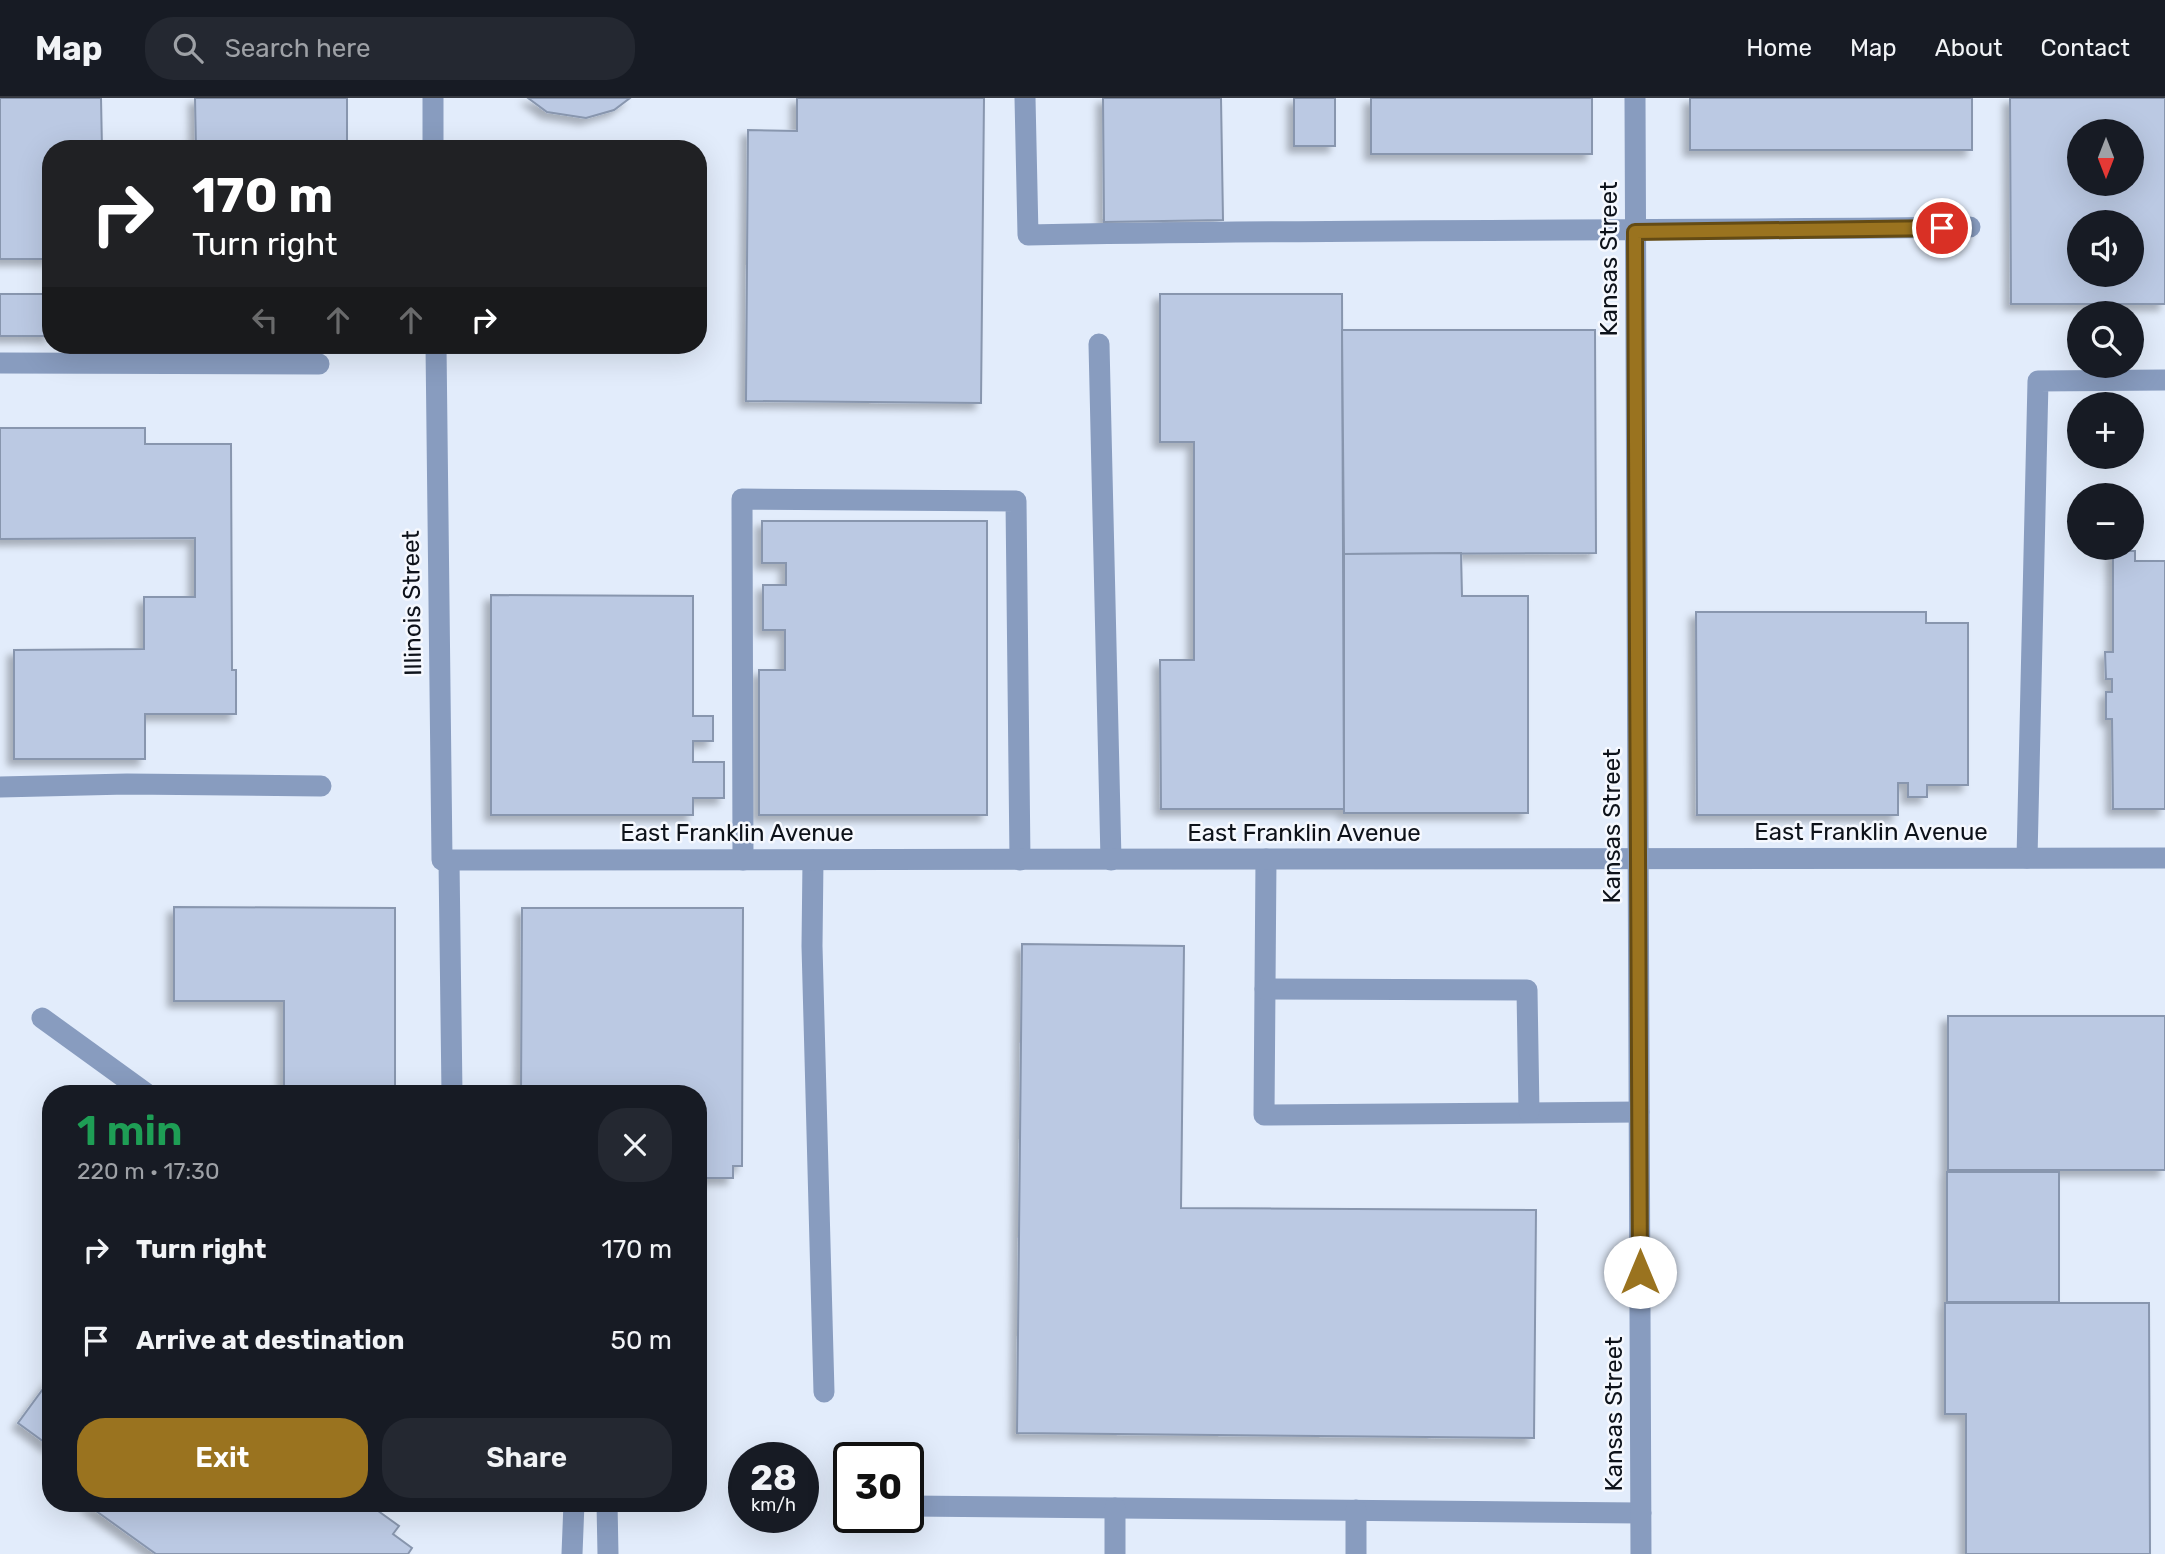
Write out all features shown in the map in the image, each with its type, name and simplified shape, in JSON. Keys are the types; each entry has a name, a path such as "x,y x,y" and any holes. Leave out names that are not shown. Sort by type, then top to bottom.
{"street":[{"path":"433,98 433,140"},
{"path":"1025,98 1028,235 1330,230 1635,232 1970,227"},
{"name":"Kansas Street","path":"1635,98 1641,1554"},
{"path":"1098,344 1111,860"},
{"name":"Illinois Street","path":"436,354 452,1085"},
{"path":"0,363 319,364"},
{"path":"2027,858 2038,381 2165,380"},
{"path":"743,860 742,499 1016,501 1020,860"},
{"path":"0,787 127,784 321,786"},
{"name":"East Franklin Avenue","path":"446,860 2165,858"},
{"path":"1266,859 1264,1115 1639,1112"},
{"path":"813,860 811,946 824,1392"},
{"path":"1265,989 1527,990 1528,1112"},
{"path":"42,1018 135,1085"},
{"path":"924,1506 1641,1513"},
{"path":"1115,1508 1115,1554"},
{"path":"1356,1510 1356,1554"},
{"path":"572,1554 574,1512"},
{"path":"607,1512 608,1554"}],"building":[{"path":"0,98 101,98 102,140 42,140 42,259 0,259"},
{"path":"195,98 347,98 347,140 196,140"},
{"path":"528,98 630,98 614,110 586,118 547,112"},
{"path":"797,98 984,98 981,403 746,401 748,130 797,131"},
{"path":"1103,98 1221,98 1223,220 1104,222"},
{"path":"1294,98 1335,98 1335,146 1294,146"},
{"path":"1371,98 1592,98 1592,154 1371,154"},
{"path":"1690,98 1972,98 1972,150 1690,150"},
{"path":"2010,98 2165,98 2165,304 2144,304 2144,301 2067,301 2067,304 2011,304"},
{"path":"0,294 42,294 42,336 0,336"},
{"path":"1160,294 1342,294 1344,809 1161,809 1160,660 1194,660 1194,442 1160,442"},
{"path":"1342,330 1595,330 1596,553 1344,554"},
{"path":"0,428 145,428 145,444 231,444 232,670 236,670 236,714 145,714 145,759 14,759 14,650 144,649 144,597 195,597 195,538 0,539"},
{"path":"762,521 987,521 987,815 759,815 759,670 785,670 785,630 763,630 763,585 786,585 786,563 762,563"},
{"path":"1461,553 1462,596 1528,596 1528,813 1344,813 1344,554"},
{"path":"2113,560 2165,561 2165,809 2113,809 2112,719 2106,719 2106,692 2112,692 2112,679 2106,679 2105,652 2113,652"},
{"path":"491,595 693,596 693,716 713,716 713,741 693,741 693,762 724,762 724,798 693,798 693,815 491,815"},
{"path":"1696,612 1926,612 1926,623 1968,623 1968,785 1927,785 1927,797 1908,797 1908,783 1898,783 1898,815 1697,815"},
{"path":"174,907 395,908 395,1085 284,1085 284,1001 174,1001"},
{"path":"522,908 743,908 742,1166 733,1166 733,1178 707,1178 707,1085 521,1085"},
{"path":"1022,944 1184,946 1181,1208 1536,1210 1534,1438 1017,1433"},
{"path":"1948,1016 2165,1016 2165,1170 1948,1170"},
{"path":"1947,1172 2059,1172 2059,1302 1947,1302"},
{"path":"1945,1303 2149,1303 2150,1554 1966,1554 1966,1414 1945,1414"},
{"path":"42,1390 42,1440 18,1423"},
{"path":"98,1512 380,1512 399,1526 393,1534 412,1548 408,1554 156,1554"}],"route":[{"path":"1640,1272 1635,232 1942,228"}]}
